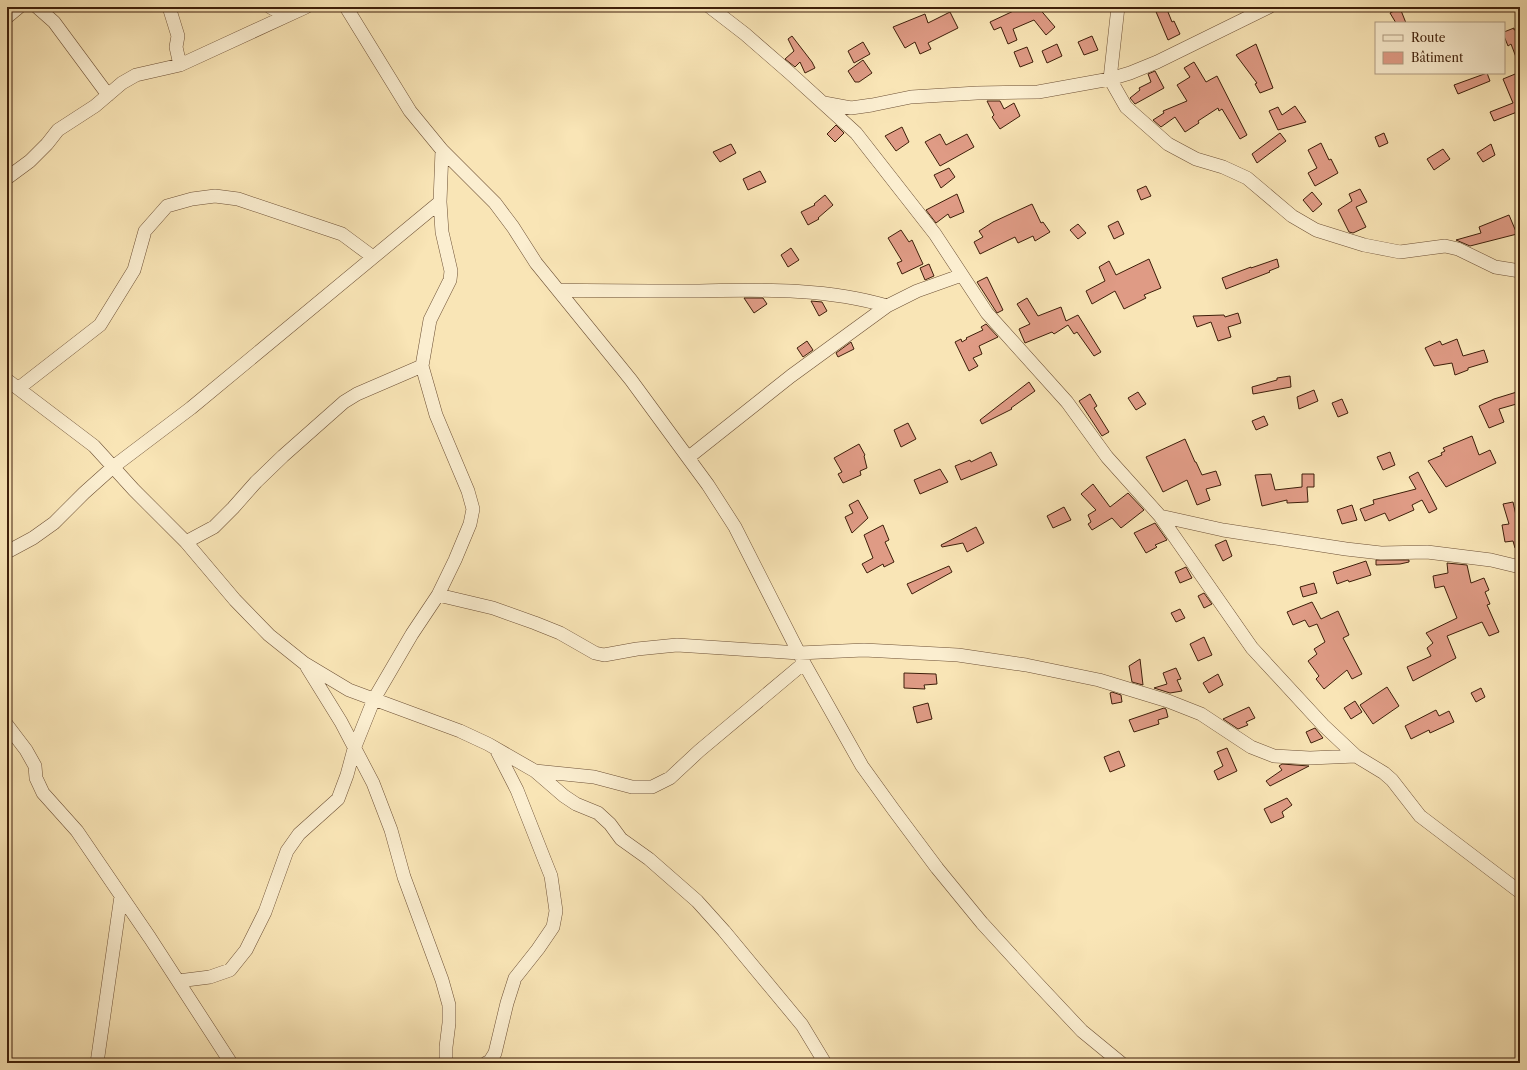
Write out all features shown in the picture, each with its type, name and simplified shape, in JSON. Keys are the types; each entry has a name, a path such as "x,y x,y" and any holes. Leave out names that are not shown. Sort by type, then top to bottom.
{"street":[{"path":"7,17 19,7"},
{"path":"37,7 54,22 108,94"},
{"path":"169,7 178,36 176,48 180,65"},
{"path":"270,7 286,16"},
{"path":"9,174 30,161 47,144 58,130 95,106 122,83 136,75 180,65 306,7"},
{"path":"346,7 410,110 442,150 495,203 513,227 536,263 613,357 689,457 735,527 781,620 862,766 937,868 982,922 1082,1031 1121,1063"},
{"path":"710,7 745,34 856,133 935,234 987,313 1066,402 1107,457 1160,516 1252,648 1323,725 1356,756 1384,773 1400,789 1420,816 1520,892"},
{"path":"1118,7 1110,79 1126,107 1168,144 1196,159 1223,166 1247,178 1292,216 1316,230 1364,245 1400,252 1445,246 1458,249 1494,267 1520,271"},
{"path":"824,103 851,108 911,97 977,93 1038,92 1110,79 1157,62 1269,7"},
{"path":"178,981 193,980 221,974 230,970 242,954 265,912 287,851 299,834 338,799 347,775 354,749 374,699 412,634 438,595 470,524 473,509 468,490 436,415 422,366 430,320 450,280 451,271 442,232 440,202 442,150"},
{"path":"19,388 100,325 134,270 145,231 168,206 192,199 215,196 238,199 342,234 373,257"},
{"path":"7,552 33,538 54,523 113,467 191,408 440,202"},
{"path":"689,457 791,376 887,306 917,291 962,275"},
{"path":"558,290 789,291 848,297 871,301 887,306"},
{"path":"186,542 214,527 277,461 344,402 358,394 422,366"},
{"path":"7,380 94,446 134,490 186,542 235,600 269,635 304,663 349,690 460,731 496,749 535,771 564,796 576,804 598,813 610,824 621,839 649,859 697,901 724,931 802,1025 825,1063"},
{"path":"1160,516 1230,531 1346,549 1381,553 1427,552 1491,560 1520,567"},
{"path":"438,595 493,608 535,623 560,633 595,653 604,654 677,645 802,658 864,650 958,655 1026,665 1099,680 1168,701 1201,714 1251,747 1274,756 1310,758 1356,756"},
{"path":"535,771 594,777 632,787 652,787 670,778 802,658"},
{"path":"304,663 341,722 373,783 386,817 404,877 442,980 449,1005 446,1063"},
{"path":"7,725 26,750 35,766 36,778 43,793 77,831 231,1063"},
{"path":"486,1063 490,1061 495,1053 507,1003 515,978 553,927 556,910 551,876 517,790 496,749"},
{"path":"97,1063 121,896"}],"building":[{"path":"1022,7 1038,7 1055,27 1046,35 1034,20 1013,29 1017,40 1008,44 1001,27 994,30 990,22"},
{"path":"1154,7 1166,7 1172,22 1174,21 1180,34 1168,40"},
{"path":"1400,8 1406,22 1395,22 1390,13"},
{"path":"950,12 958,28 928,43 931,49 920,54 915,42 905,48 893,27 925,14 928,23"},
{"path":"1514,28 1514,30 1520,28 1519,65 1511,44 1508,46 1505,38 1505,32"},
{"path":"792,36 815,68 805,73 800,62 795,67 785,59 794,51 788,39"},
{"path":"1092,36 1098,50 1084,55 1078,42"},
{"path":"863,42 870,54 854,63 848,51"},
{"path":"1057,44 1062,56 1047,63 1042,51"},
{"path":"1256,44 1273,88 1260,93 1255,84 1257,83 1236,55"},
{"path":"1027,47 1033,62 1020,67 1014,52"},
{"path":"863,60 872,73 859,82 855,82 848,71"},
{"path":"1194,62 1206,82 1217,76 1247,135 1240,139 1222,109 1219,111 1218,108 1198,121 1199,123 1185,132 1175,117 1161,127 1153,120 1164,113 1163,111 1187,101 1177,85 1190,77 1184,68"},
{"path":"1155,71 1164,88 1135,104 1130,98 1140,90 1139,88 1151,82 1148,74"},
{"path":"1520,72 1520,119 1517,112 1494,121 1490,112 1513,103 1503,79"},
{"path":"1484,74 1487,74 1490,81 1458,94 1454,85"},
{"path":"987,101 1000,101 1004,109 1014,103 1020,116 1000,129 992,117 994,115"},
{"path":"1295,106 1306,122 1278,130 1269,111 1278,107 1282,115"},
{"path":"836,125 844,133 835,142 827,134"},
{"path":"902,127 909,142 896,151 885,136"},
{"path":"1280,133 1286,141 1257,163 1252,154"},
{"path":"1384,133 1388,143 1379,147 1375,137"},
{"path":"940,134 946,145 967,134 974,147 940,166 925,142"},
{"path":"1321,143 1329,160 1331,159 1338,173 1315,186 1308,173 1317,168 1308,150"},
{"path":"731,144 736,153 720,162 713,152"},
{"path":"1491,144 1495,155 1483,162 1477,153"},
{"path":"1443,149 1450,159 1434,170 1427,159"},
{"path":"949,168 955,177 941,188 934,175"},
{"path":"760,171 766,182 748,190 743,179"},
{"path":"1146,186 1151,196 1141,200 1137,190"},
{"path":"1360,189 1367,202 1356,207 1366,227 1353,233 1349,232 1338,210 1352,201 1349,194"},
{"path":"1312,192 1322,204 1313,212 1303,200"},
{"path":"957,194 964,212 950,218 948,214 936,223 926,210"},
{"path":"825,195 833,205 818,218 819,219 808,225 801,212 815,205 814,204"},
{"path":"1032,204 1041,223 1043,222 1050,232 1035,241 1033,236 1018,243 1015,237 980,254 974,242 983,237 979,231 993,222"},
{"path":"1509,215 1517,234 1470,246 1456,240 1481,233 1479,227"},
{"path":"1118,221 1124,234 1114,239 1108,226"},
{"path":"1078,224 1086,233 1078,239 1070,230"},
{"path":"901,230 909,242 912,240 923,264 902,274 897,263 902,261 888,238"},
{"path":"791,248 799,260 788,267 781,255"},
{"path":"1149,259 1161,288 1144,295 1146,298 1124,309 1115,291 1092,304 1086,291 1105,281 1099,267 1109,261 1116,275"},
{"path":"1277,259 1279,267 1226,289 1222,278"},
{"path":"929,264 934,276 925,280 920,268"},
{"path":"987,277 1003,310 997,313 977,282"},
{"path":"744,298 763,298 767,304 754,313"},
{"path":"1027,298 1038,316 1061,307 1066,321 1078,315 1101,352 1094,356 1077,332 1074,334 1068,325 1054,334 1052,332 1025,343 1019,329 1030,324 1017,304"},
{"path":"811,301 822,302 827,311 819,316"},
{"path":"1238,313 1241,323 1228,327 1231,337 1218,341 1211,322 1197,327 1193,316 1224,315 1225,317"},
{"path":"986,324 998,337 979,346 982,354 973,358 978,366 969,371 955,342 961,339 962,342 967,339 966,338 983,330 981,327"},
{"path":"1457,339 1463,356 1484,350 1488,362 1468,368 1468,370 1455,375 1452,363 1434,366 1425,348 1440,341 1442,345"},
{"path":"807,341 813,350 803,357 797,348"},
{"path":"851,342 854,349 838,357 836,353"},
{"path":"1290,376 1291,387 1253,394 1252,387 1277,380 1277,378"},
{"path":"1029,382 1035,391 1011,408 1012,409 982,424 980,420"},
{"path":"1314,390 1318,401 1299,409 1297,397"},
{"path":"1520,391 1520,403 1499,409 1504,422 1489,428 1479,406 1494,399"},
{"path":"1138,392 1146,404 1136,410 1128,398"},
{"path":"1090,394 1097,406 1094,408 1109,432 1102,436 1079,401"},
{"path":"1342,399 1348,413 1338,417 1332,403"},
{"path":"1264,416 1268,425 1256,430 1252,421"},
{"path":"908,423 916,439 901,447 894,430"},
{"path":"1472,436 1479,455 1490,450 1496,463 1446,487 1428,461 1442,455 1441,453 1445,451 1443,448"},
{"path":"1185,439 1202,475 1216,471 1221,485 1206,489 1210,500 1197,505 1187,480 1163,492 1146,457"},
{"path":"859,444 865,455 867,468 860,471 861,475 843,483 838,474 842,472 834,458"},
{"path":"991,452 997,465 961,480 955,466 970,460 971,462"},
{"path":"1390,452 1395,465 1383,470 1377,457"},
{"path":"940,469 948,482 920,494 914,480"},
{"path":"1418,472 1437,509 1429,513 1422,500 1412,505 1414,510 1389,521 1385,513 1365,521 1360,509 1374,504 1373,500 1416,489 1409,477"},
{"path":"1271,474 1275,490 1302,487 1302,474 1314,474 1314,487 1307,487 1308,502 1287,503 1287,500 1262,506 1255,475"},
{"path":"1093,484 1110,507 1128,493 1144,510 1121,528 1112,518 1092,530 1088,524 1091,522 1088,515 1096,510 1081,494"},
{"path":"858,500 868,518 852,533 845,517 853,513 849,505"},
{"path":"1513,502 1520,533 1520,547 1515,548 1513,541 1505,542 1502,525 1509,524 1503,504"},
{"path":"1352,505 1357,520 1342,524 1337,510"},
{"path":"1064,507 1071,520 1053,528 1047,516"},
{"path":"1155,523 1167,540 1155,545 1157,547 1146,553 1134,533"},
{"path":"883,525 889,540 885,542 894,562 884,567 883,564 867,573 862,564 873,558 864,535"},
{"path":"976,527 984,543 967,552 963,543 942,547 941,545"},
{"path":"1226,540 1232,556 1223,561 1215,545"},
{"path":"1376,560 1409,560 1409,562 1376,565"},
{"path":"1366,561 1371,575 1337,584 1333,572"},
{"path":"1447,563 1467,565 1471,583 1484,578 1489,590 1485,592 1490,604 1487,605 1499,632 1489,636 1482,622 1447,636 1456,658 1413,681 1407,667 1431,656 1427,648 1433,643 1426,633 1457,618 1444,586 1435,588 1433,576 1448,573"},
{"path":"949,566 952,572 912,594 907,584"},
{"path":"1186,567 1192,578 1180,583 1175,572"},
{"path":"1314,583 1317,593 1303,597 1300,587"},
{"path":"1204,593 1212,604 1204,608 1198,596"},
{"path":"1312,602 1321,619 1338,611 1349,635 1343,638 1362,674 1352,679 1347,670 1324,689 1316,679 1319,676 1308,661 1317,654 1314,649 1325,642 1317,624 1309,627 1305,620 1293,625 1287,612"},
{"path":"1180,609 1185,618 1176,622 1171,613"},
{"path":"1204,637 1212,655 1198,661 1190,644"},
{"path":"1140,659 1143,685 1132,682 1129,666"},
{"path":"1176,668 1181,679 1177,680 1182,691 1170,693 1154,688 1167,684 1163,673"},
{"path":"904,673 936,674 937,684 924,685 925,689 904,688"},
{"path":"1218,674 1223,685 1209,693 1203,683"},
{"path":"1387,687 1399,706 1373,724 1360,705"},
{"path":"1481,688 1485,697 1476,702 1471,693"},
{"path":"1112,692 1121,695 1122,702 1112,704 1110,693"},
{"path":"1355,701 1362,712 1351,719 1344,708"},
{"path":"928,703 932,719 917,723 913,707"},
{"path":"1249,707 1255,718 1246,722 1248,725 1238,729 1223,719"},
{"path":"1164,708 1166,709 1168,717 1158,720 1159,724 1134,732 1129,720"},
{"path":"1436,710 1439,716 1449,711 1454,722 1430,733 1429,730 1411,739 1405,726"},
{"path":"1315,728 1323,738 1311,743 1306,732"},
{"path":"1227,748 1237,771 1218,780 1214,771 1223,766 1217,752"},
{"path":"1119,751 1125,766 1110,772 1104,757"},
{"path":"1282,764 1309,766 1270,786 1266,781 1282,770 1279,766"},
{"path":"1287,798 1292,805 1282,812 1284,817 1271,823 1264,809"}]}
